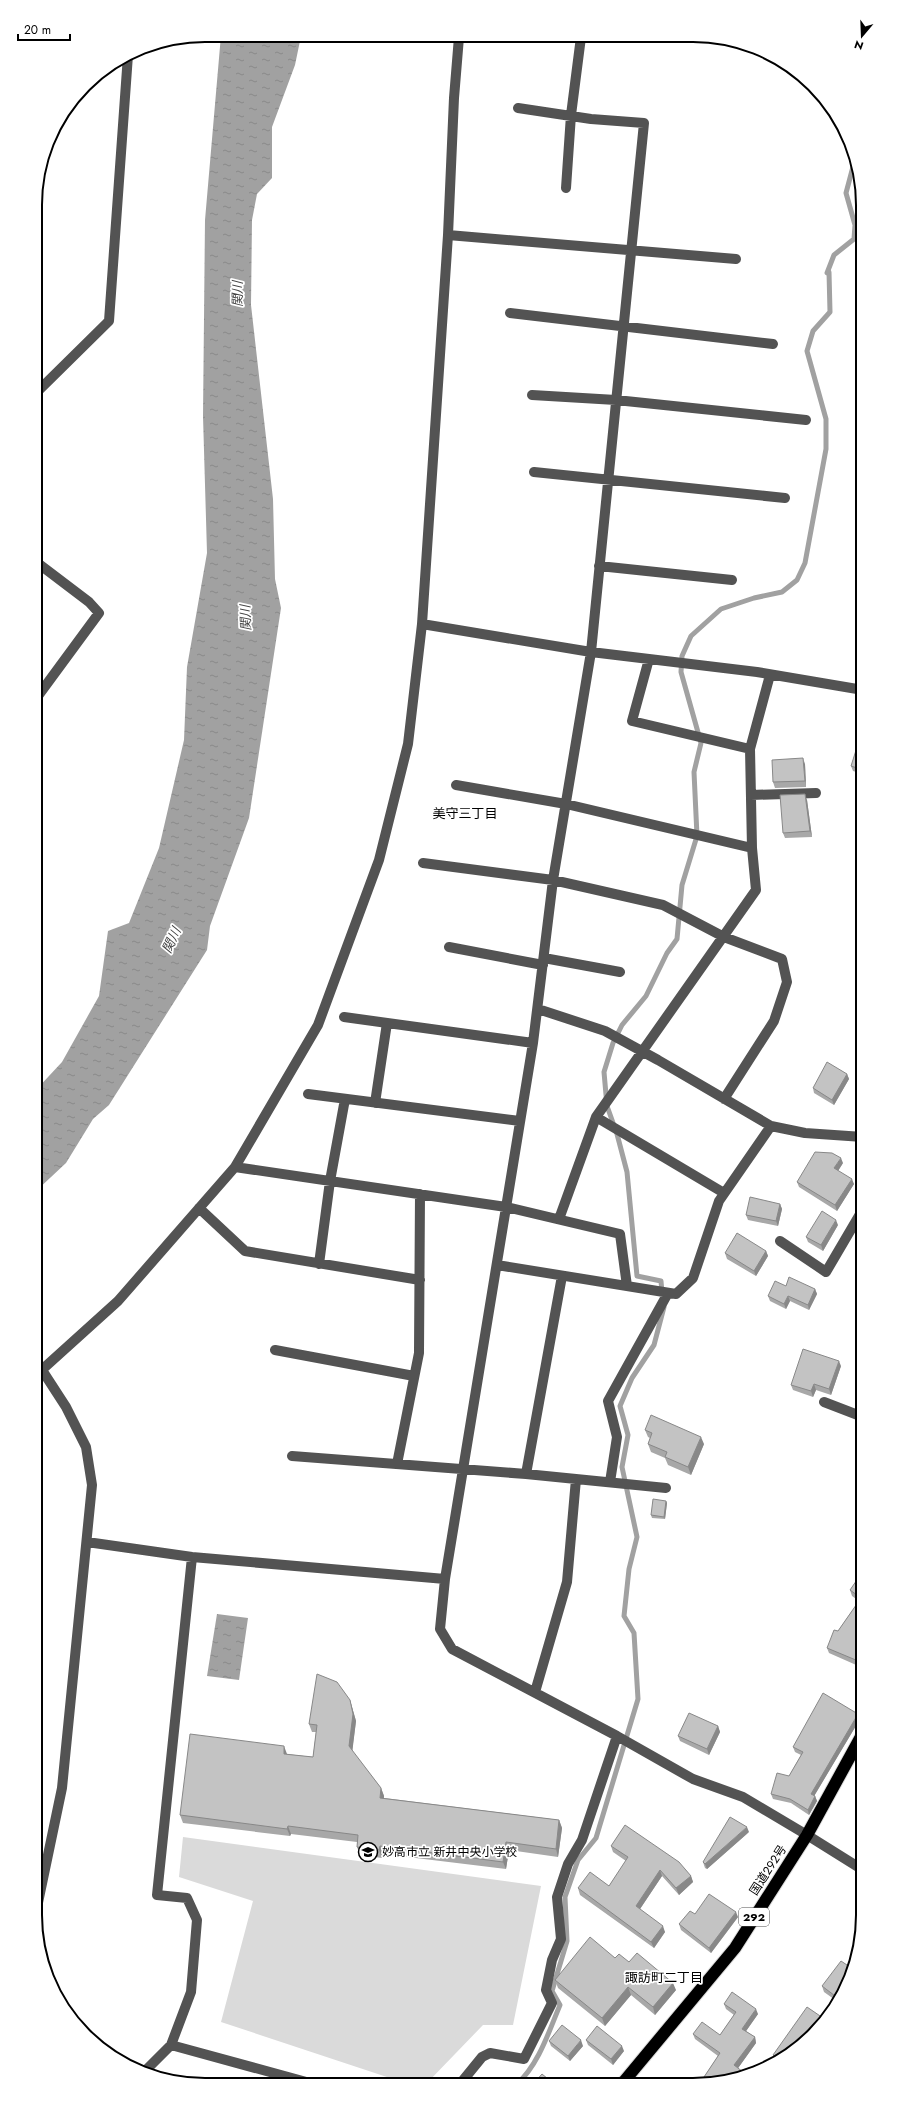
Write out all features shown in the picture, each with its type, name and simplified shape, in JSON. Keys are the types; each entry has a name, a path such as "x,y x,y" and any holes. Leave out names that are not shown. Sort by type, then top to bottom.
{"highway":[{"name":"国道292号","path":"627,2078 735,1948 807,1835 856,1746"}],"street":[{"path":"42,1370 118,1301 235,1167 318,1025 379,860 408,744 422,624 448,235 454,98 460,42"},
{"path":"566,188 571,115 580,42"},
{"path":"42,387 109,321 128,62"},
{"path":"518,108 644,123 590,652 553,880 533,1043 445,1579 440,1628 452,1649 617,1736 693,1779 743,1797 856,1866"},
{"path":"448,235 736,260"},
{"path":"510,313 624,325 773,344"},
{"path":"532,395 616,400 806,420"},
{"path":"534,472 785,498"},
{"path":"42,566 89,602 99,613 42,690"},
{"path":"599,566 732,580"},
{"path":"422,624 590,652 770,675 856,689"},
{"path":"649,659 632,722 750,749"},
{"path":"559,1219 596,1117 756,890 752,848 750,749 770,675"},
{"path":"456,785 566,804 752,848"},
{"path":"751,795 816,793"},
{"path":"423,863 553,880 663,905 724,937 782,959 787,982 774,1021 724,1099"},
{"path":"449,947 620,972"},
{"path":"538,1009 605,1031 771,1126 805,1133 856,1137"},
{"path":"344,1017 533,1043"},
{"path":"375,1103 387,1023"},
{"path":"308,1094 520,1121"},
{"path":"318,1264 330,1181 345,1099"},
{"path":"596,1117 724,1193"},
{"path":"497,1265 676,1294 692,1278 719,1201 771,1126"},
{"path":"235,1167 506,1207 620,1234 627,1286"},
{"path":"397,1464 419,1353 420,1194"},
{"path":"199,1208 245,1251 420,1280"},
{"path":"780,1241 826,1272 856,1221"},
{"path":"526,1474 562,1276"},
{"path":"610,1482 617,1437 608,1401 668,1293"},
{"path":"275,1350 414,1376"},
{"path":"42,1377 66,1407 86,1447 92,1485 62,1788 42,1884"},
{"path":"824,1402 856,1414"},
{"path":"292,1456 526,1474 666,1488"},
{"path":"535,1692 567,1582 576,1479"},
{"path":"87,1542 192,1557 445,1579"},
{"path":"148,2068 171,2045 191,1992 197,1920 187,1898 158,1895 192,1557"},
{"path":"465,2078 482,2057 490,2053 524,2059 543,2024 552,2003 546,1990 552,1960 561,1939 557,1897 568,1864 582,1840 617,1736"},
{"path":"171,2045 292,2078"}],"shaded area":[{"path":"183,1837 541,1886 513,2025 483,2025 432,2078 390,2078 221,2022 253,1901 179,1877"}],"water":[{"name":"関川","path":"220,42 300,42 295,65 272,127 272,178 257,194 252,220 251,305 273,499 275,579 281,608 249,818 210,926 207,950 109,1105 93,1119 66,1163 42,1185 42,1083 62,1062 99,996 108,931 129,923 159,848 184,740 187,667 207,553 203,416 205,220"},
{"path":"217,1614 248,1618 239,1680 207,1676"}],"building":[{"path":"856,750 856,768 851,766"},
{"path":"803,758 805,781 773,782 772,760"},
{"path":"805,794 810,831 783,833 780,795"},
{"path":"827,1062 847,1074 832,1100 813,1088"},
{"path":"815,1152 832,1153 841,1158 834,1168 852,1179 835,1205 797,1182"},
{"path":"750,1197 780,1204 776,1221 746,1215"},
{"path":"822,1211 836,1220 821,1245 806,1237"},
{"path":"737,1233 766,1251 754,1271 725,1253"},
{"path":"789,1277 815,1289 808,1305 788,1296 784,1304 768,1296 775,1281 786,1286"},
{"path":"803,1349 839,1361 829,1389 814,1384 811,1391 791,1385"},
{"path":"651,1415 701,1437 688,1467 665,1457 667,1452 648,1444 652,1433 645,1430"},
{"path":"653,1499 666,1501 664,1517 651,1515"},
{"path":"856,1581 856,1594 850,1590"},
{"path":"856,1605 856,1660 827,1648 834,1630 838,1631"},
{"path":"317,1674 337,1682 350,1700 353,1714 349,1746 381,1788 380,1798 559,1820 556,1849 506,1842 503,1862 380,1846 379,1850 357,1847 358,1835 288,1826 287,1829 180,1815 190,1734 284,1746 284,1754 313,1757 317,1725 309,1724"},
{"path":"823,1693 856,1713 856,1717 811,1794 815,1796 808,1810 790,1799 771,1794 777,1773 789,1776 803,1752 793,1747"},
{"path":"689,1713 718,1726 707,1749 678,1736"},
{"path":"730,1817 747,1827 705,1864 703,1862"},
{"path":"625,1825 679,1862 691,1876 676,1888 660,1870 636,1906 663,1926 651,1942 578,1888 590,1872 609,1886 628,1857 611,1846"},
{"path":"709,1894 736,1912 709,1948 679,1924 690,1911 695,1914"},
{"path":"590,1937 615,1958 619,1954 629,1962 637,1953 673,1983 653,2007 628,1987 602,2018 555,1980"},
{"path":"841,1961 848,1965 844,1978 835,1996 822,1986"},
{"path":"732,1992 756,2009 742,2029 755,2037 734,2065 741,2070 725,2075 706,2078 704,2077 720,2053 693,2034 702,2022 720,2035 736,2012 724,2004"},
{"path":"807,2007 821,2016 801,2038 784,2051 775,2056 773,2055"},
{"path":"562,2025 581,2040 568,2056 549,2041"},
{"path":"597,2026 622,2046 611,2059 586,2040"},
{"path":"542,2074 547,2078 538,2078"}],"waterway":[{"path":"662,1293 661,1281 637,1276 627,1172 617,1134 607,1106 604,1072 613,1043 622,1025 646,996 667,953 677,939 682,885 697,836 694,772 701,743 681,672 682,656 691,636 721,609 754,598 782,592 797,580 805,563 826,449 826,419 807,351 813,331 830,312 829,272 827,273 834,255 854,239 855,225 846,193 852,170"},
{"path":"523,2078 537,2057 560,2005 552,1991 567,1941 565,1897 578,1860 596,1838 638,1699 634,1633 624,1616 629,1569 637,1537 622,1467 628,1435 620,1406 632,1378 654,1345 664,1307"}],"place":[{"name":"妙高市立 新井中央小学校","path":"368,1852"}],"district":[{"name":"美守三丁目","path":"465,813"},
{"name":"諏訪町二丁目","path":"664,1977"}]}
